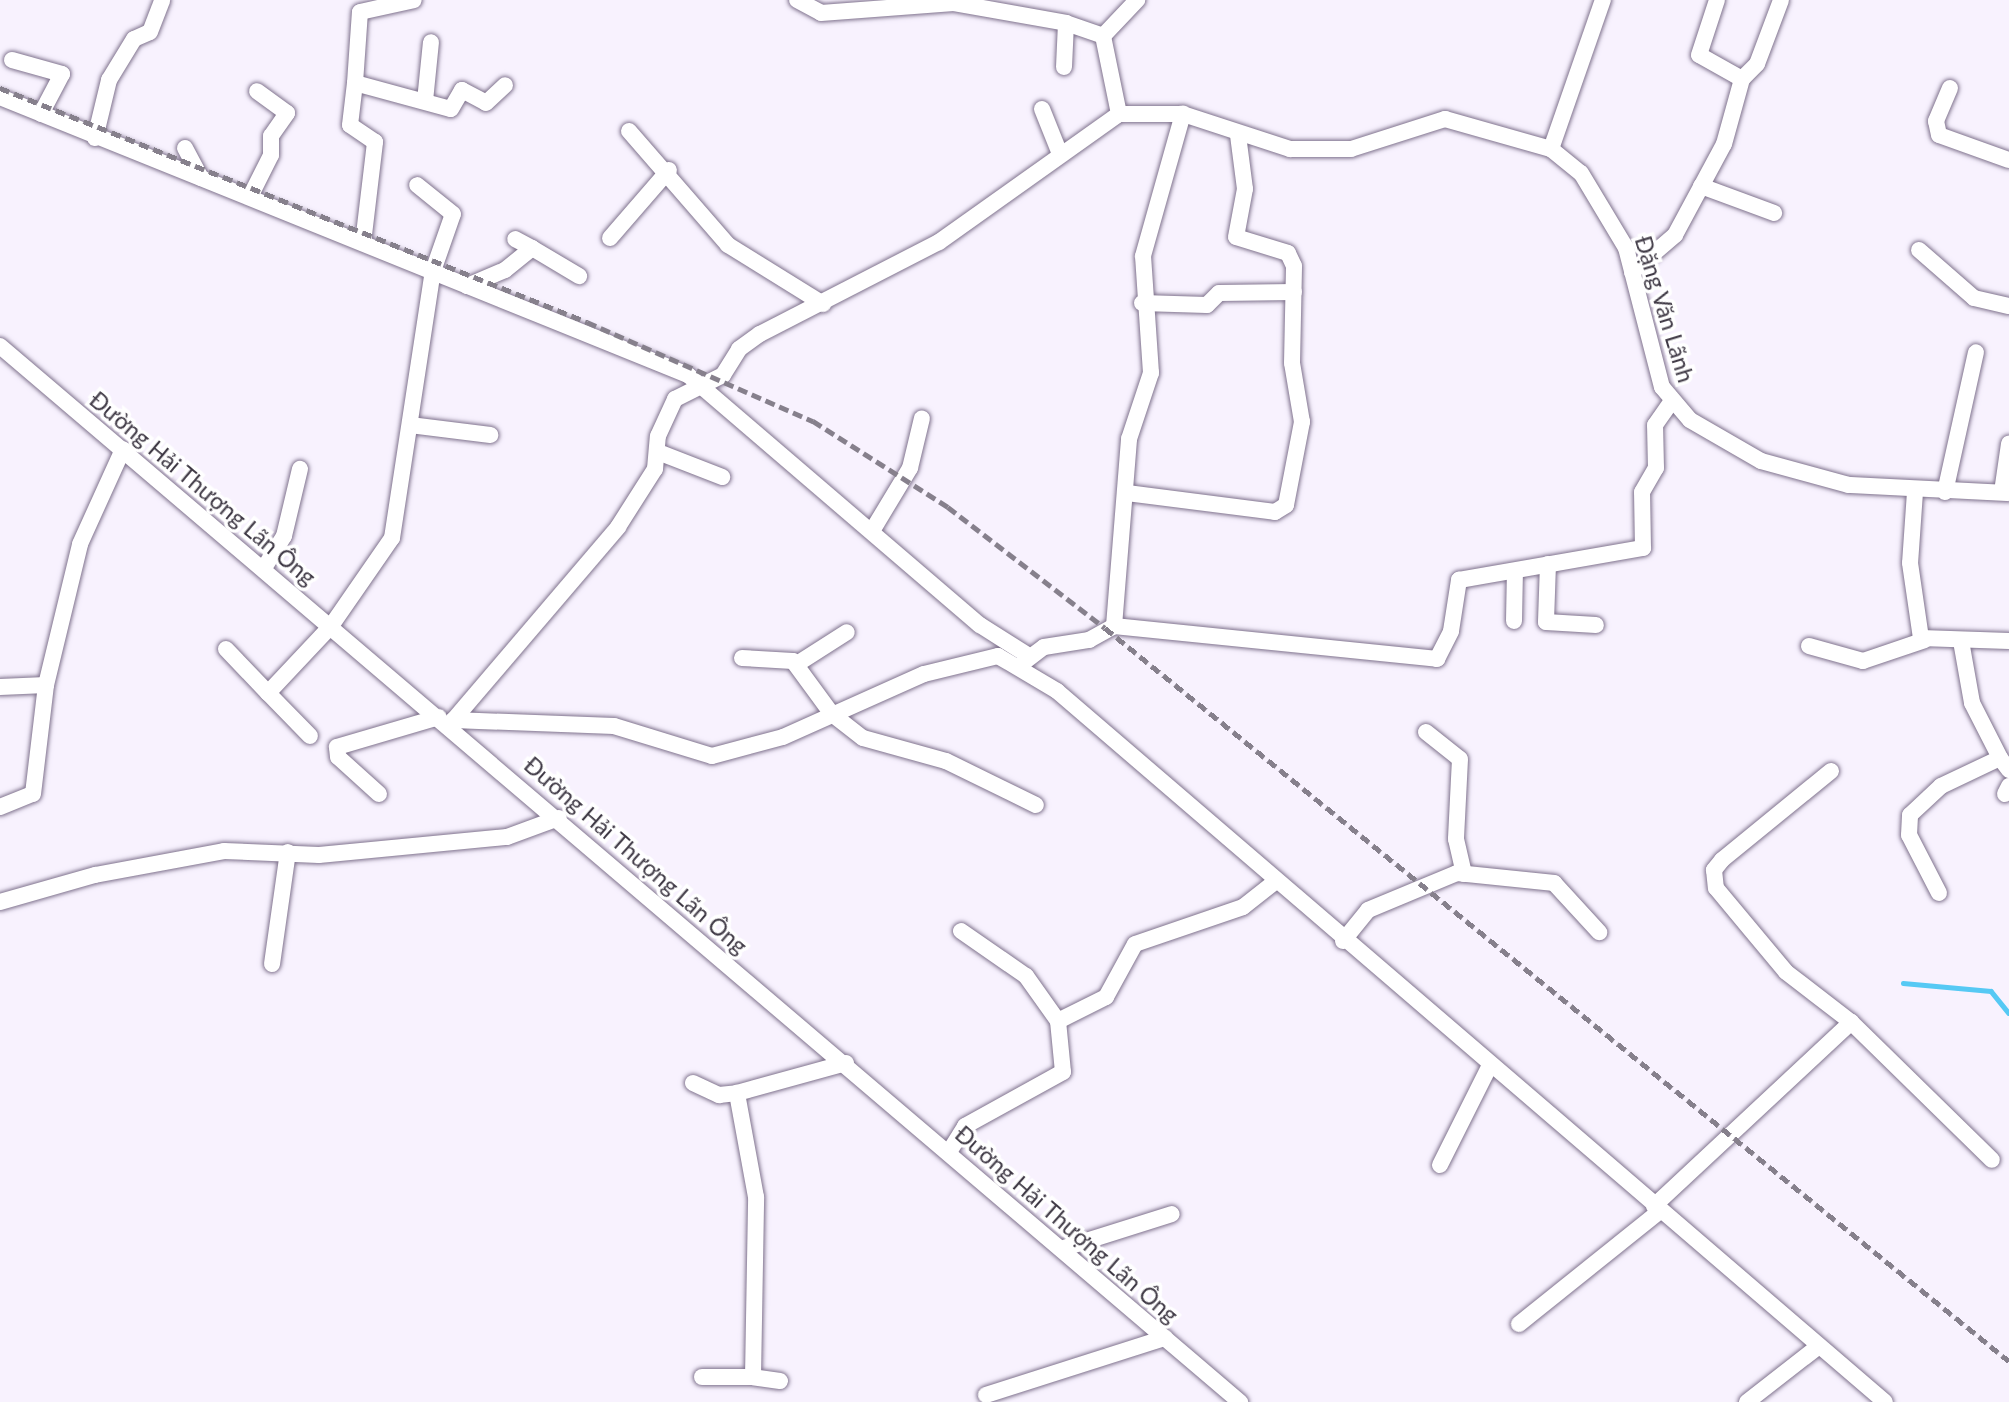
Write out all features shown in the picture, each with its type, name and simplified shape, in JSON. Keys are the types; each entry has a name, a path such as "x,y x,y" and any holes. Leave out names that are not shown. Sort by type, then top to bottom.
{"street":[{"path":"95,138 109,80 134,39 150,32 162,0"},
{"path":"363,243 375,142 349,125 360,12 414,0"},
{"path":"797,0 804,8 840,14 954,1 997,4 1103,36"},
{"path":"1103,36 1137,0"},
{"path":"1551,149 1603,0"},
{"path":"1717,0 1699,55 1742,79"},
{"path":"1632,272 1675,235 1724,144 1742,79 1757,64 1781,0"},
{"path":"1064,67 1066,23"},
{"path":"447,721 618,527 655,469 666,415 697,385 723,375 751,340 939,242 1119,114 1103,36"},
{"path":"425,101 431,42"},
{"path":"12,60 62,74 41,114"},
{"path":"355,83 451,109 462,90 486,103 505,85"},
{"path":"1950,88 1936,121 1939,135 2009,160"},
{"path":"250,197 271,155 271,136 287,113 257,90"},
{"path":"0,97 95,138 250,197 688,375 1024,661 1343,941 1885,1402"},
{"path":"1042,109 1060,154"},
{"name":"Đặng Văn Lãnh","path":"1119,114 1183,114 1238,135 1320,153 1462,120 1551,149 1581,173 1626,248 1671,402 1710,435 1761,461 1849,485 1915,492 2005,492"},
{"path":"1114,626 1127,493 1129,439 1151,373 1142,303 1143,257 1183,114"},
{"path":"629,131 668,170 728,244 823,304"},
{"path":"1127,493 1283,509 1302,422 1292,362 1294,292 1288,253 1236,237 1245,189 1238,135"},
{"path":"184,148 201,178"},
{"path":"610,238 668,170"},
{"path":"268,694 331,626 392,538 433,271 453,214 417,185"},
{"path":"1701,186 1774,213"},
{"path":"515,239 579,276"},
{"path":"467,286 505,270 532,248"},
{"path":"1919,250 1974,298 2009,306"},
{"path":"1142,303 1207,305 1219,293 1294,292"},
{"name":"Đường Hải Thượng Lãn Ông","path":"0,346 447,721 1240,1402"},
{"path":"1945,492 1976,352"},
{"path":"379,793 338,757 337,747 447,721 614,726 712,756 783,737 832,713 985,655 1024,661 1114,626 1433,659 1451,631 1456,583 1643,548 1642,492 1655,474 1655,425 1671,402"},
{"path":"872,531 910,468 922,418"},
{"path":"410,425 490,435"},
{"path":"2005,492 2009,444"},
{"path":"0,807 33,793 46,685 80,544 123,449"},
{"path":"658,452 722,477"},
{"path":"264,568 284,536 300,468"},
{"path":"1915,492 1910,563 1918,634 1925,640"},
{"path":"1548,564 1546,622 1596,625"},
{"path":"1514,621 1515,571"},
{"path":"742,658 797,664 847,632"},
{"path":"1809,646 1863,660 1925,640 2009,642"},
{"path":"1939,893 1909,835 1910,814 1941,786 2005,764 1972,703 1961,641"},
{"path":"226,649 310,736"},
{"path":"797,664 832,713 871,742 946,761 1036,805"},
{"path":"0,687 46,685"},
{"path":"1426,732 1460,759 1456,839 1464,873"},
{"path":"1831,771 1722,860 1713,879 1787,972 1851,1021 1992,1160"},
{"path":"0,902 169,860 252,849 288,852 506,837 559,818"},
{"path":"272,964 288,852"},
{"path":"1343,941 1368,909 1464,873 1553,883 1599,932"},
{"path":"1058,1021 1106,997 1135,944 1243,907 1276,881"},
{"path":"949,1152 965,1126 1063,1072 1058,1021 1026,976 961,931"},
{"path":"1520,1324 1657,1209 1851,1021"},
{"path":"692,1083 719,1095 737,1093 846,1063"},
{"path":"1440,1165 1490,1065"},
{"path":"737,1093 756,1197 753,1377"},
{"path":"1061,1249 1172,1214"},
{"path":"985,1395 1165,1338"},
{"path":"1747,1402 1819,1346"},
{"path":"702,1377 753,1377 780,1381"}],"waterway":[{"path":"1903,983 1991,991 2009,1013"}],"railway":[{"path":"0,88 587,322 813,421 948,507 1105,628 2009,1361"}]}
